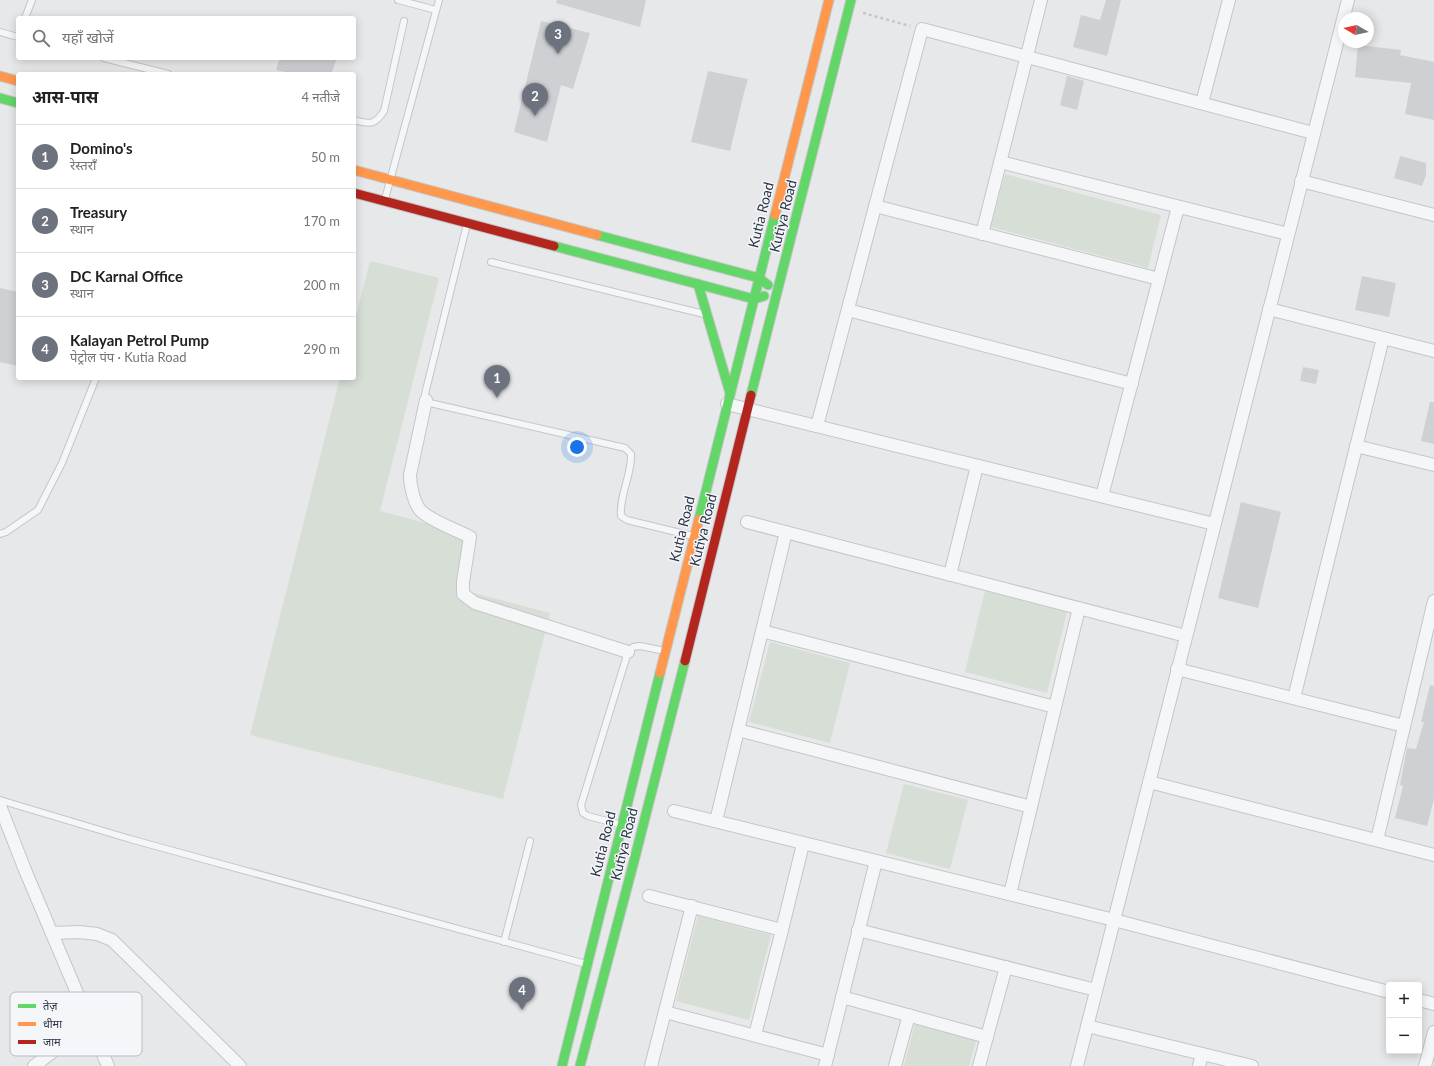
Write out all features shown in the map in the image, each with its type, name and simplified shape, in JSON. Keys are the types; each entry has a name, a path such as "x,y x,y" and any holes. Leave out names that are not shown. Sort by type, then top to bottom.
{"street":[{"name":"Kutia Road","path":"562,1066 829,0"},
{"path":"982,234 1041,0"},
{"path":"1202,103 1228,0"},
{"path":"1077,1066 1348,0"},
{"name":"Kutiya Road","path":"580,1066 634,861 850,5"},
{"path":"817,426 922,29 1313,133"},
{"path":"0,76 16,80"},
{"path":"0,98 16,102"},
{"path":"1000,162 1288,234"},
{"path":"356,171 596,246 698,284 754,299 778,293"},
{"path":"1301,181 1434,214"},
{"path":"356,194 468,223 759,278 778,293"},
{"path":"875,206 1159,279"},
{"path":"1102,496 1178,207"},
{"path":"698,284 708,315 729,399 748,410 1214,524"},
{"path":"1269,309 1434,351"},
{"path":"848,310 1132,384"},
{"path":"1294,698 1383,338"},
{"path":"426,400 410,475 410,484 420,510 430,517 470,537 463,582 463,594 475,603 628,652"},
{"path":"1356,446 1434,465"},
{"path":"950,575 977,466"},
{"path":"747,522 1186,636"},
{"path":"716,821 786,532"},
{"path":"1377,840 1404,726 1432,622 1434,601"},
{"path":"1010,894 1079,608"},
{"path":"762,631 1055,707"},
{"path":"1178,669 1404,726"},
{"path":"738,730 1031,807"},
{"path":"1149,782 1434,855"},
{"path":"0,806 25,870 77,992"},
{"path":"674,811 1114,920 1386,991"},
{"path":"755,1035 803,844"},
{"path":"665,1012 755,1035 826,1060 876,861"},
{"path":"649,896 782,930"},
{"path":"651,1066 692,906"},
{"path":"858,930 1096,990"},
{"path":"52,933 79,932 97,934 112,940 240,1066"},
{"path":"979,1066 1006,967"},
{"path":"842,997 987,1037"},
{"path":"1422,1001 1434,1004"},
{"path":"895,1066 909,1016"},
{"path":"1087,1026 1201,1060 1252,1066"},
{"path":"1426,1066 1434,1032"},
{"path":"584,1050 589,1061"},
{"path":"34,1066 47,1056"},
{"path":"104,1056 108,1066"}],"lane":[{"path":"26,16 32,0"},
{"path":"398,0 436,10"},
{"path":"385,201 439,0"},
{"path":"356,120 370,124 378,120 384,111 404,21"},
{"path":"0,32 16,35"},
{"path":"112,60 160,72"},
{"path":"468,223 425,394 426,400 430,403 625,448 631,454 631,462 620,508 621,516 627,520 694,536"},
{"path":"491,262 708,315"},
{"path":"0,534 6,532 38,510 62,463 95,380"},
{"path":"622,825 588,816 582,812 581,805 628,652 633,647 640,646 666,652"},
{"path":"0,800 130,839 587,965"},
{"path":"504,942 530,841"}],"path":[{"path":"850,5 922,29"}],"shaded area":[{"path":"1005,174 1161,215 1148,268 991,227"},
{"path":"370,261 439,278 380,511 475,536 462,590 550,613 503,799 250,735 339,380 356,380 356,316"},
{"path":"985,591 1067,612 1047,693 965,672"},
{"path":"770,642 850,663 830,743 749,722"},
{"path":"904,784 968,800 950,869 886,853"},
{"path":"698,916 771,935 749,1020 676,1001"},
{"path":"915,1024 976,1041 969,1066 904,1066"}],"building":[{"path":"557,0 646,0 640,27 556,3"},
{"path":"1106,0 1121,0 1107,56 1073,47 1081,15 1100,20"},
{"path":"541,21 590,33 573,89 561,85 547,142 514,132"},
{"path":"1374,47 1401,50 1400,55 1434,62 1434,120 1405,114 1411,83 1355,77 1358,48"},
{"path":"279,60 336,60 332,72 286,72 276,70"},
{"path":"708,71 748,79 730,151 691,142"},
{"path":"1067,76 1084,81 1077,110 1060,105"},
{"path":"1400,156 1426,163 1426,175 1422,186 1394,178"},
{"path":"1362,276 1396,283 1389,317 1355,310"},
{"path":"0,288 16,292 16,366 0,362"},
{"path":"1303,367 1319,370 1316,384 1300,381"},
{"path":"1430,402 1434,402 1434,444 1421,441"},
{"path":"1241,502 1281,512 1258,608 1218,598"},
{"path":"1430,685 1434,686 1434,799 1427,826 1395,818 1403,786 1400,785 1407,748 1416,749 1424,722 1421,722"}],"traffic: fast":[{"path":"751,395 851,0"},
{"path":"0,98 16,102"},
{"path":"699,519 775,215"},
{"path":"597,235 759,278 768,285"},
{"path":"554,246 754,299 764,296"},
{"path":"698,284 730,393"},
{"path":"580,1066 685,661"},
{"path":"562,1066 660,673"}],"traffic: slow":[{"path":"775,215 829,0"},
{"path":"0,76 16,80"},
{"path":"356,171 597,235"},
{"path":"660,673 699,519"}],"traffic: jam":[{"path":"356,194 554,246"},
{"path":"685,661 751,395"}],"place":[{"name":"DC Karnal Office","path":"558,54"},
{"name":"Treasury","path":"535,116"},
{"name":"Domino's","path":"497,398"},
{"name":"Kalayan Petrol Pump","path":"522,1010"}]}
